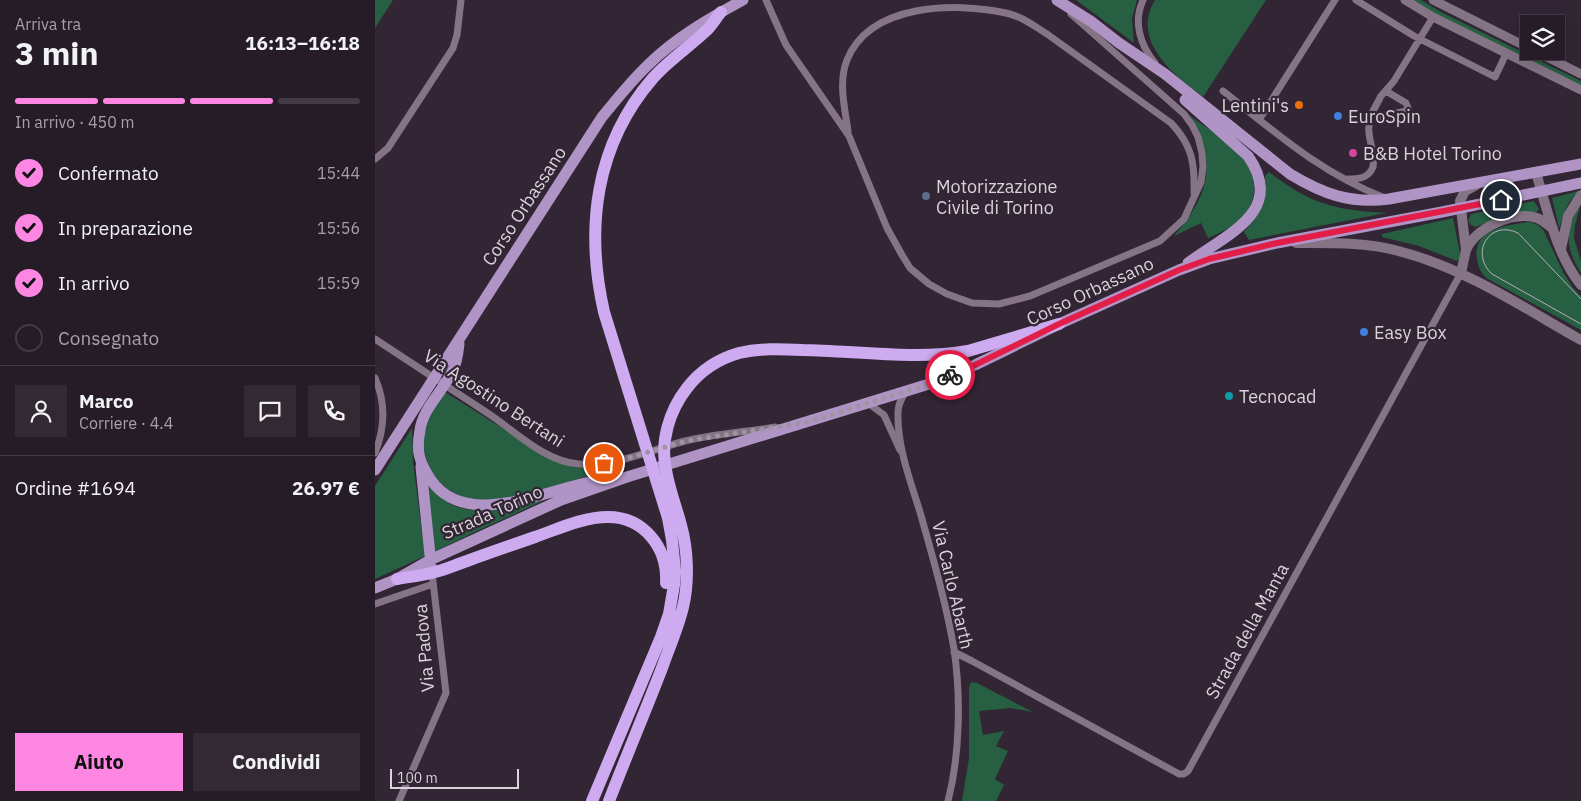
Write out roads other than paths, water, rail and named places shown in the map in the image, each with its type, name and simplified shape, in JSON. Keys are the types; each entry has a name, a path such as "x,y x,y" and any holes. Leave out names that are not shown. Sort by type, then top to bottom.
{"highway":[{"path":"609,801 656,683 683,607 686,568 682,526 664,486 631,399 604,312 598,284 594,237 596,211 600,187 610,152 621,125 636,99 669,61 707,30 721,12"},
{"path":"592,801 661,637 672,599 675,571 664,486 666,436 671,415 683,393 693,380 706,368 718,361 753,350 955,354 1059,324"},
{"path":"397,579 433,578 567,525 600,517 615,517 628,520 640,526 651,536 662,552 666,565 665,596 655,630 634,683 615,747"}],"main road":[{"name":"Corso Orbassano","path":"375,470 431,395 449,366 459,340 597,125 619,96 649,64 679,39 743,0"},
{"path":"1057,0 1092,22 1119,43 1239,146 1255,166 1260,178 1261,190 1259,202 1253,213 1241,226 1179,270"},
{"path":"1119,43 1165,74 1290,174 1311,187 1343,198 1389,199 1581,164"},
{"path":"1536,173 1561,252 1581,286"},
{"name":"Corso Orbassano","path":"627,477 906,391 975,365 1059,324 1179,270 1219,256 1581,183"},
{"path":"1466,250 1460,200 1465,191 1479,184"},
{"path":"1561,252 1563,232 1568,216 1581,195"},
{"path":"1461,273 1470,241 1476,235 1501,221 1521,217 1535,217 1553,230"},
{"path":"1277,243 1341,243 1403,252 1461,273 1581,340"},
{"path":"431,395 420,428 419,447 433,578"},
{"path":"421,465 434,484 450,498 465,504 479,506 503,503 592,481 627,477"},
{"name":"Strada Torino","path":"375,588 397,579 430,560 536,511 627,477"}],"street":[{"path":"375,160 388,148 453,48 457,35 461,0"},
{"path":"766,0 786,45 849,136 887,228 910,268 929,284 947,294 972,303 999,304 1029,296 1160,241 1185,219 1201,182 1202,153 1192,124 1184,114 1057,0"},
{"path":"1143,0 1139,12 1139,34 1148,55 1165,74"},
{"path":"1259,120 1335,0"},
{"path":"1356,0 1420,39 1495,77 1506,54"},
{"path":"1405,0 1433,17 1578,90"},
{"path":"1433,0 1520,44"},
{"path":"849,136 843,76 853,47 862,36 875,26 891,18 928,9 969,8 1007,13 1047,34 1171,123 1180,133 1192,157 1195,170 1194,198"},
{"path":"1346,179 1362,178 1373,167 1368,129 1372,113 1433,17"},
{"path":"1553,60 1581,74"},
{"path":"1223,91 1306,156 1346,179 1389,199"},
{"path":"1372,113 1379,117 1406,111 1408,105 1406,103 1386,91"},
{"name":"Strada della Manta","path":"954,652 1179,774 1184,774 1188,771 1461,273"},
{"name":"Via Agostino Bertani","path":"375,339 506,425 546,454 576,464 615,462 686,441 808,422"},
{"path":"375,378 383,401 383,427 375,453"},
{"name":"Via Carlo Abarth","path":"903,455 898,411 900,401 906,391"},
{"name":"Via Carlo Abarth","path":"868,403 884,415 903,455 942,588 954,652 957,694 957,729 952,801"},
{"path":"375,604 433,578"},
{"name":"Via Padova","path":"399,801 446,693 433,578"},
{"name":"Via Carlo Abarth","path":"948,801 952,786"}],"tram line":[{"path":"1581,299 1518,233 1508,230 1499,231 1491,234 1486,240 1482,257 1485,266 1492,274 1581,324"}],"place":[{"name":"Lentini's","path":"1299,105"},
{"name":"EuroSpin","path":"1338,116"},
{"name":"B&B Hotel Torino","path":"1353,153"},
{"name":"Motorizzazione Civile di Torino","path":"926,196"},
{"name":"Easy Box","path":"1364,332"},
{"name":"Tecnocad","path":"1229,396"}]}
